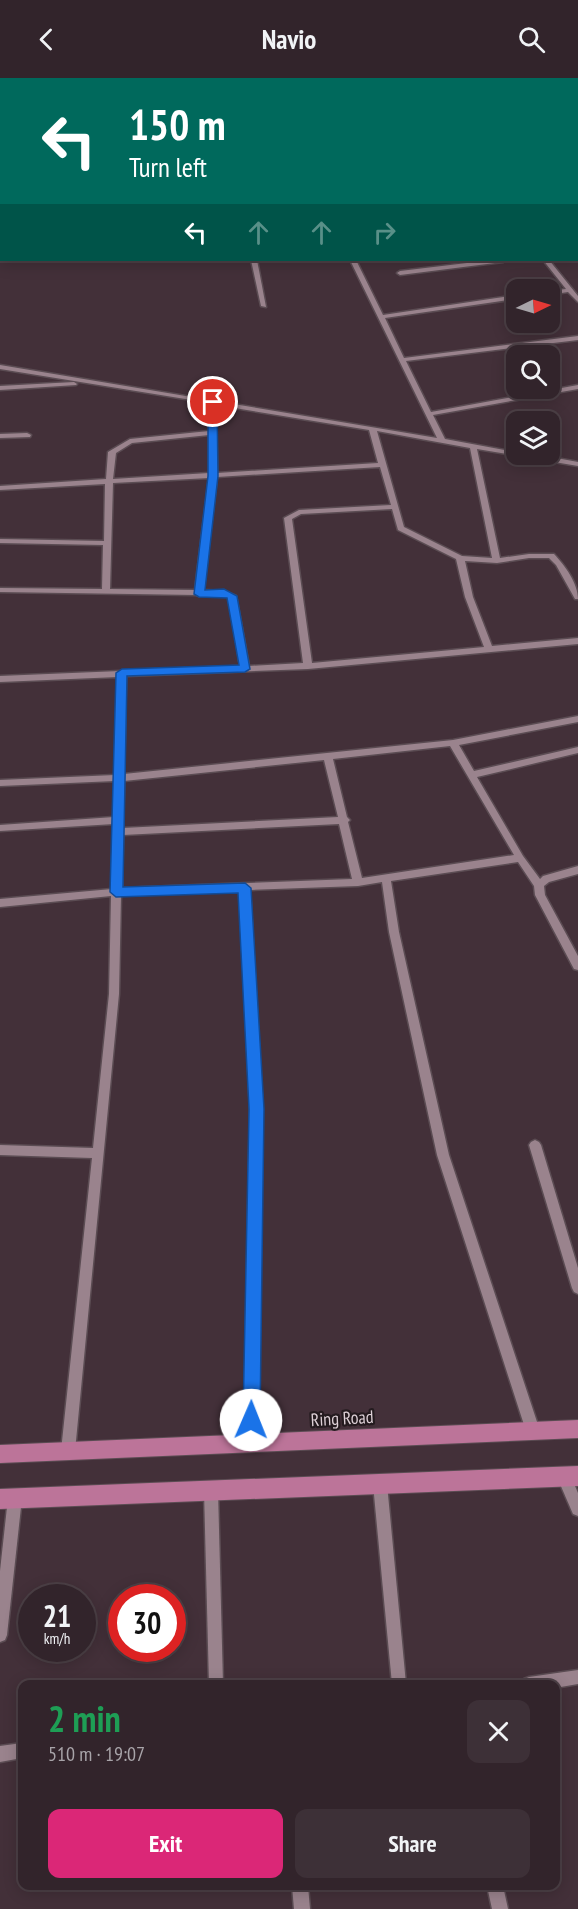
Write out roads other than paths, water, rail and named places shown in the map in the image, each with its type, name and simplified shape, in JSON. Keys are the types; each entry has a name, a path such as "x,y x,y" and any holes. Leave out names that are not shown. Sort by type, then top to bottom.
{"main road":[{"name":"Ring Road","path":"0,1454 578,1429"},
{"path":"7,1499 571,1476"}],"street":[{"path":"254,261 264,306"},
{"path":"352,261 442,441"},
{"path":"400,273 495,261"},
{"path":"547,261 577,298"},
{"path":"560,291 570,290"},
{"path":"380,317 506,298"},
{"path":"401,360 578,338"},
{"path":"0,367 506,452"},
{"path":"0,388 95,383"},
{"path":"429,414 578,387"},
{"path":"199,594 213,476 213,402"},
{"path":"372,428 393,507 401,528 460,558 497,561 530,556 551,556 559,564 578,597"},
{"path":"106,592 112,452 130,441 213,433"},
{"path":"0,436 27,435"},
{"path":"473,447 497,561"},
{"path":"560,461 578,464"},
{"path":"0,488 382,465"},
{"path":"308,666 288,518 299,512 393,507"},
{"path":"0,541 108,543"},
{"path":"460,558 469,597 489,649"},
{"path":"0,590 199,594 224,592 232,596 245,669"},
{"path":"0,679 308,666 578,641"},
{"path":"68,1451 114,994 122,673"},
{"path":"0,783 120,778 453,743 578,719"},
{"path":"453,743 520,858 539,885 540,895 578,966"},
{"path":"471,775 578,750"},
{"path":"328,756 358,882"},
{"path":"0,828 117,820"},
{"path":"118,832 345,820"},
{"path":"0,903 116,892 358,882 520,858"},
{"path":"539,885 546,879 578,870"},
{"path":"386,878 394,932 443,1155 533,1431"},
{"path":"245,888 256,1109 251,1444"},
{"path":"534,1145 578,1288"},
{"path":"0,1150 98,1152"},
{"path":"571,1476 578,1509"},
{"path":"380,1484 399,1680"},
{"path":"211,1491 216,1680"},
{"path":"0,1635 7,1499"},
{"path":"557,1680 578,1677"},
{"path":"0,1754 18,1752"},
{"path":"300,1890 302,1909"},
{"path":"496,1890 500,1909"}]}
